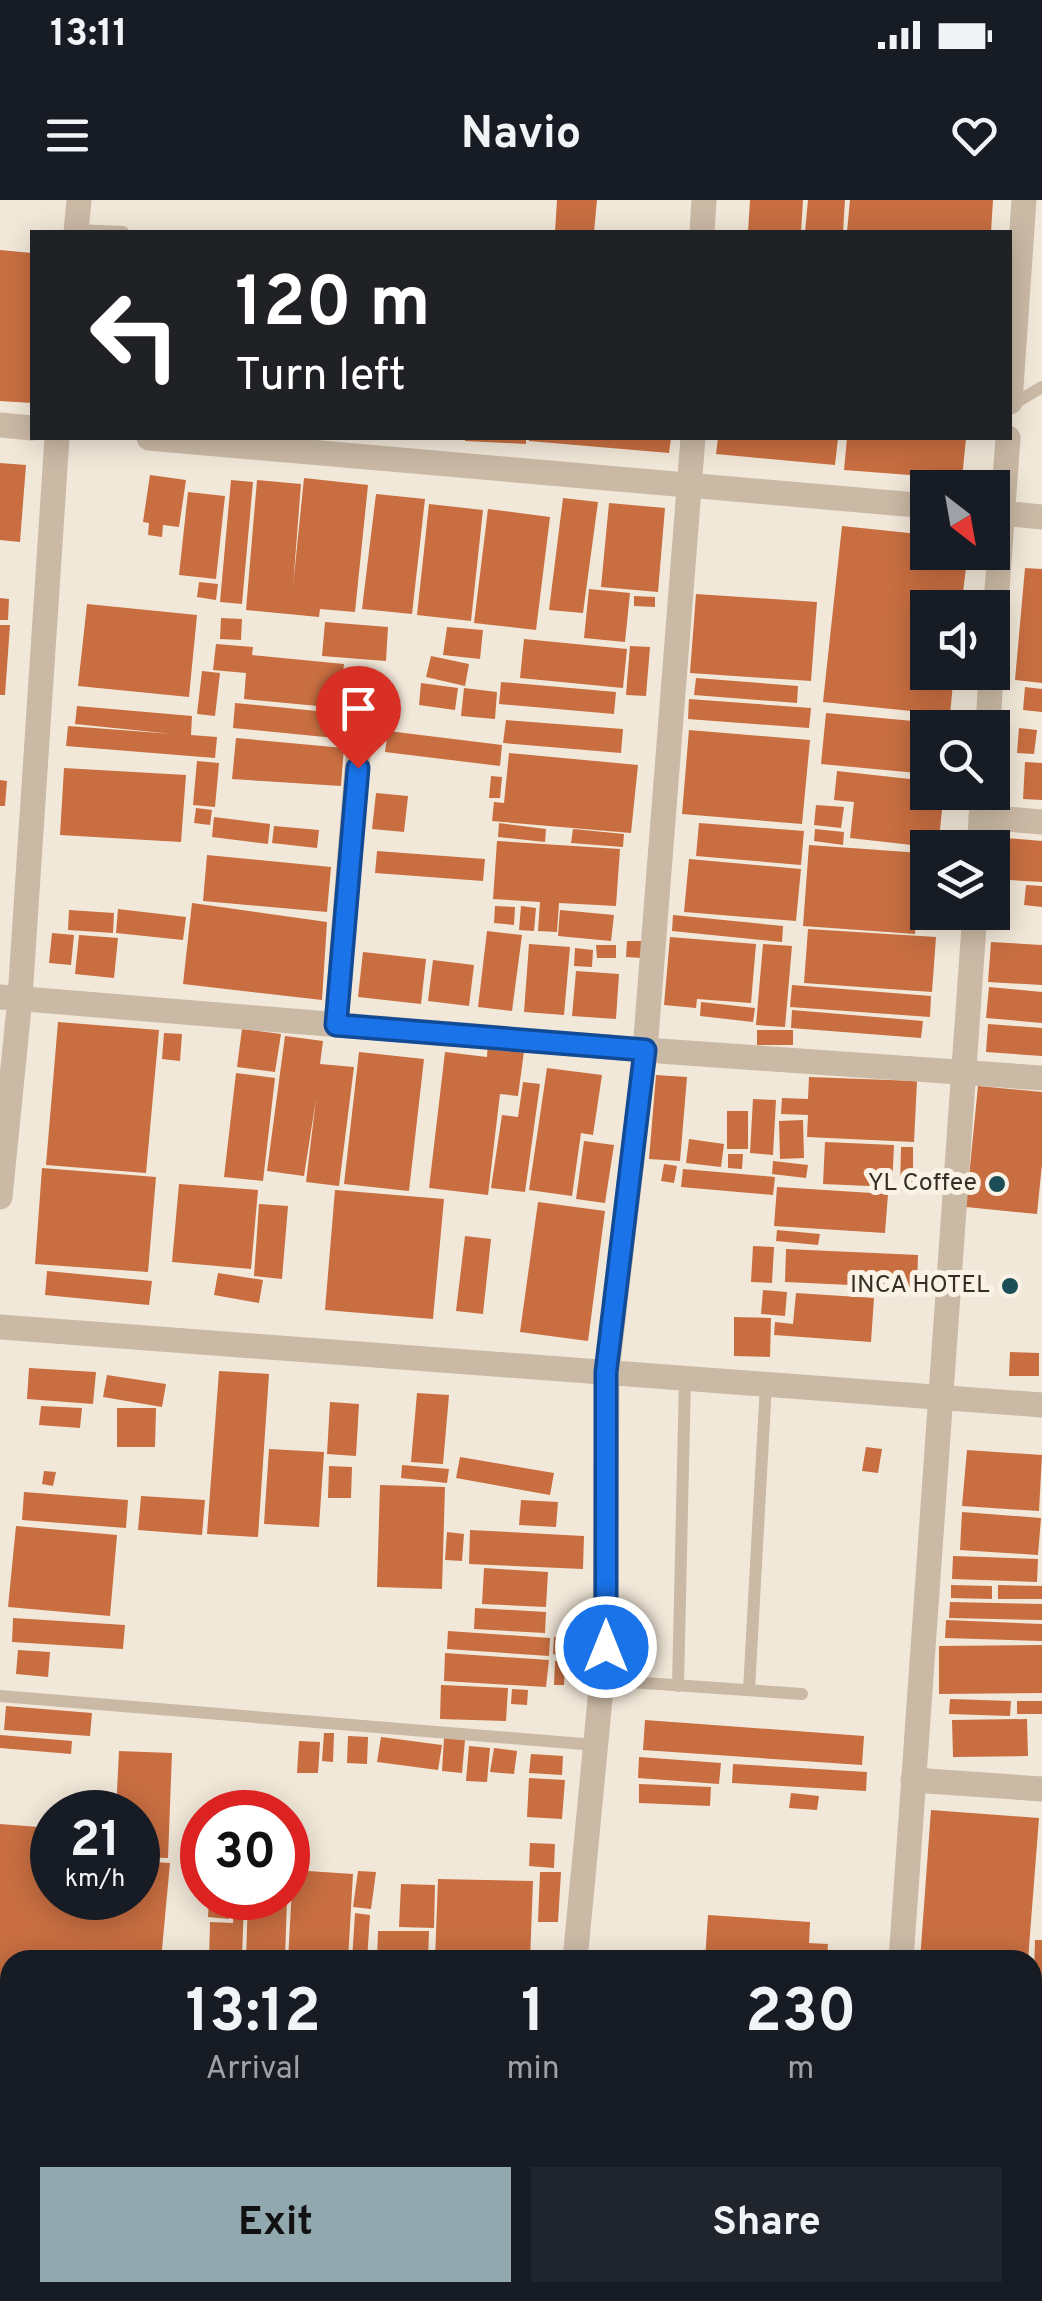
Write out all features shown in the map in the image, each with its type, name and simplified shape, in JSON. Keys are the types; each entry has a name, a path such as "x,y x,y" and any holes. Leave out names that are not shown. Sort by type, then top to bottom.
{"street":[{"path":"76,230 79,200"},
{"path":"702,230 704,200"},
{"path":"1012,375 1024,200"},
{"path":"0,426 30,428"},
{"path":"0,1198 10,998 57,440"},
{"path":"172,440 910,504"},
{"path":"577,1950 606,1647 606,1372 645,1050 693,440"},
{"path":"1004,470 1008,440"},
{"path":"1010,513 1042,517"},
{"path":"336,1025 364,695"},
{"path":"1002,810 1042,822"},
{"path":"902,1950 973,930"},
{"path":"10,998 1042,1078"},
{"path":"0,1327 1042,1406"},
{"path":"913,1780 1042,1789"}],"lane":[{"path":"1012,403 1042,387"},
{"path":"678,1686 685,1378"},
{"path":"749,1690 766,1385"},
{"path":"601,1680 802,1694"},
{"path":"0,1696 595,1745"}],"building":[{"path":"557,200 597,200 594,230 555,230"},
{"path":"750,200 803,200 801,230 748,230"},
{"path":"808,200 845,200 843,230 805,230"},
{"path":"850,200 993,200 991,230 847,230"},
{"path":"0,250 30,253 30,403 0,401"},
{"path":"526,440 526,444 465,441"},
{"path":"529,440 671,440 669,453"},
{"path":"718,440 838,440 835,465 716,454"},
{"path":"847,440 966,440 963,470 910,470 910,475 844,470"},
{"path":"0,463 26,465 20,542 0,540"},
{"path":"150,475 186,480 179,527 163,525 162,537 148,535 149,523 143,522"},
{"path":"304,478 368,485 355,612 320,609 319,617 246,610 257,480 301,484 293,586"},
{"path":"231,480 253,482 242,604 220,602"},
{"path":"188,492 225,496 216,579 179,575"},
{"path":"376,494 425,499 412,614 362,609"},
{"path":"563,498 598,502 583,613 549,610"},
{"path":"609,503 665,508 658,592 601,587"},
{"path":"429,504 483,510 471,621 417,615"},
{"path":"488,509 550,517 536,630 474,623"},
{"path":"842,526 910,533 910,570 966,570 963,590 910,590 910,690 952,690 950,710 910,711 823,702"},
{"path":"1025,568 1042,569 1042,683 1015,680"},
{"path":"199,582 218,584 216,600 197,597"},
{"path":"589,589 630,593 625,642 584,638"},
{"path":"696,594 817,602 811,681 690,673"},
{"path":"634,596 655,597 655,607 634,606"},
{"path":"0,598 9,599 8,620 0,620"},
{"path":"87,604 197,615 189,697 78,686"},
{"path":"221,618 242,619 241,640 220,639"},
{"path":"325,622 388,627 386,661 322,656"},
{"path":"0,625 10,625 5,695 0,695"},
{"path":"447,627 483,630 480,659 443,655"},
{"path":"524,639 627,649 623,688 520,678"},
{"path":"216,644 253,647 252,655 344,664 339,708 244,699 246,673 213,670"},
{"path":"630,646 650,647 646,696 626,695"},
{"path":"431,656 469,664 465,686 426,677"},
{"path":"202,671 220,673 215,716 197,714"},
{"path":"696,678 798,686 797,703 694,695"},
{"path":"501,682 616,692 614,714 499,704"},
{"path":"421,683 458,688 455,710 419,705"},
{"path":"1025,687 1042,689 1042,712 1023,710"},
{"path":"464,688 497,692 495,719 461,716"},
{"path":"689,699 811,708 809,728 688,719"},
{"path":"235,703 347,714 345,739 233,728"},
{"path":"77,706 192,716 191,735 217,737 215,758 66,746 68,726 173,734 75,724"},
{"path":"826,713 910,721 910,772 821,764"},
{"path":"506,720 623,729 621,753 503,743"},
{"path":"1019,728 1037,730 1034,754 1017,753"},
{"path":"689,730 810,740 802,824 682,814"},
{"path":"388,731 502,745 500,766 385,752"},
{"path":"236,738 344,748 341,786 232,779"},
{"path":"509,753 638,765 631,833 492,821 494,802 504,803"},
{"path":"197,761 219,763 215,807 193,805"},
{"path":"1025,762 1042,763 1042,800 1023,799"},
{"path":"64,768 186,775 181,842 60,835"},
{"path":"837,771 910,779 910,810 942,810 940,830 910,830 910,845 850,838 854,802 834,800"},
{"path":"491,776 502,777 500,798 489,798"},
{"path":"0,780 7,781 5,806 0,806"},
{"path":"376,793 408,796 404,832 372,829"},
{"path":"816,805 844,807 841,828 814,825"},
{"path":"196,808 212,810 210,825 194,823"},
{"path":"214,817 270,824 268,844 212,837"},
{"path":"499,823 546,829 545,842 498,837"},
{"path":"699,823 804,831 801,865 696,856"},
{"path":"274,826 319,830 317,848 272,843"},
{"path":"573,829 624,834 623,847 571,843"},
{"path":"815,829 844,832 843,845 814,841"},
{"path":"1010,838 1042,841 1042,882 1010,880"},
{"path":"497,841 620,849 616,906 559,903 557,932 538,931 540,902 493,899"},
{"path":"809,845 910,852 910,930 915,930 915,934 803,926"},
{"path":"377,851 485,859 483,881 375,873"},
{"path":"207,855 331,867 327,912 203,901"},
{"path":"689,859 801,869 796,921 684,912"},
{"path":"1026,885 1042,886 1042,907 1024,905"},
{"path":"192,903 327,922 322,1000 183,984"},
{"path":"495,906 515,907 514,925 494,923"},
{"path":"521,906 536,908 534,931 519,930"},
{"path":"118,909 186,917 183,940 116,933"},
{"path":"69,910 114,913 113,933 68,930"},
{"path":"560,910 614,915 611,941 558,936"},
{"path":"673,915 783,926 782,942 672,931"},
{"path":"808,929 936,937 932,992 804,983"},
{"path":"487,931 522,935 512,1011 478,1007"},
{"path":"52,933 74,935 71,965 49,963"},
{"path":"79,935 118,938 114,978 75,974"},
{"path":"670,937 756,944 751,1003 697,999 696,1008 664,1005"},
{"path":"627,941 642,941 642,958 626,957"},
{"path":"991,942 1042,945 1042,985 988,982"},
{"path":"529,944 570,947 564,1015 524,1012"},
{"path":"763,944 792,946 785,1027 756,1025"},
{"path":"596,945 616,945 616,958 597,958"},
{"path":"575,948 593,950 592,967 574,966"},
{"path":"363,952 426,959 421,1004 358,997"},
{"path":"433,960 474,965 469,1006 428,1001"},
{"path":"576,971 619,974 616,1019 572,1016"},
{"path":"792,985 931,996 930,1017 790,1007"},
{"path":"989,987 1042,992 1042,1023 986,1018"},
{"path":"701,1002 755,1008 753,1022 700,1016"},
{"path":"792,1010 923,1021 921,1038 791,1028"},
{"path":"58,1022 159,1030 146,1173 46,1165"},
{"path":"988,1024 1042,1028 1042,1056 986,1052"},
{"path":"242,1029 281,1034 275,1072 237,1067"},
{"path":"757,1030 793,1030 793,1045 757,1045"},
{"path":"164,1033 182,1034 180,1061 162,1059"},
{"path":"285,1036 323,1041 320,1064 354,1067 339,1186 306,1182 316,1099 304,1176 267,1171"},
{"path":"488,1040 525,1044 518,1096 500,1094 488,1195 429,1188 445,1052 487,1057"},
{"path":"359,1052 424,1059 409,1191 344,1184"},
{"path":"547,1068 602,1075 593,1135 581,1133 572,1196 529,1190"},
{"path":"236,1073 275,1078 263,1181 224,1177"},
{"path":"656,1075 687,1077 680,1161 649,1159"},
{"path":"809,1077 917,1081 914,1142 807,1137 808,1115 781,1114 782,1098 808,1099"},
{"path":"523,1082 540,1084 525,1192 491,1188 502,1115 518,1117"},
{"path":"978,1086 1042,1092 1037,1214 966,1207"},
{"path":"753,1099 776,1100 773,1155 750,1153"},
{"path":"727,1111 748,1111 748,1149 727,1149"},
{"path":"803,1120 804,1158 780,1159 779,1121"},
{"path":"689,1139 724,1144 721,1167 686,1163"},
{"path":"584,1141 614,1145 605,1203 576,1199"},
{"path":"825,1142 894,1145 892,1187 823,1184"},
{"path":"901,1147 913,1147 913,1191 900,1191"},
{"path":"728,1154 743,1154 742,1169 728,1168"},
{"path":"773,1161 808,1165 806,1178 772,1174"},
{"path":"664,1164 677,1166 674,1183 661,1181"},
{"path":"42,1168 156,1177 148,1272 35,1264"},
{"path":"683,1169 775,1177 773,1195 681,1187"},
{"path":"179,1184 258,1190 251,1269 172,1262"},
{"path":"777,1187 888,1194 885,1233 774,1226"},
{"path":"335,1190 444,1199 433,1319 325,1310"},
{"path":"538,1202 605,1211 588,1341 520,1332"},
{"path":"259,1204 288,1206 282,1279 254,1276"},
{"path":"777,1230 820,1234 818,1245 776,1241"},
{"path":"465,1236 491,1239 483,1314 456,1311"},
{"path":"753,1246 774,1247 772,1283 751,1282"},
{"path":"786,1249 918,1255 917,1288 785,1282"},
{"path":"47,1271 152,1281 149,1305 45,1295"},
{"path":"218,1273 263,1280 259,1303 214,1295"},
{"path":"763,1290 787,1292 785,1316 761,1314"},
{"path":"796,1293 874,1298 871,1342 774,1335 775,1322 793,1324"},
{"path":"734,1317 771,1318 770,1357 734,1356"},
{"path":"1010,1352 1039,1353 1039,1376 1009,1376"},
{"path":"29,1368 96,1372 93,1404 27,1399"},
{"path":"219,1371 269,1374 258,1537 207,1534"},
{"path":"107,1375 166,1384 162,1407 103,1397"},
{"path":"417,1393 449,1395 443,1464 411,1462"},
{"path":"330,1402 359,1404 356,1456 327,1454"},
{"path":"41,1406 82,1408 80,1428 39,1425"},
{"path":"117,1408 156,1408 155,1447 117,1447"},
{"path":"866,1447 882,1449 878,1473 862,1471"},
{"path":"269,1449 324,1452 319,1527 264,1524"},
{"path":"967,1450 1042,1455 1039,1511 962,1506"},
{"path":"460,1457 554,1473 550,1495 456,1478"},
{"path":"402,1465 449,1469 447,1483 401,1478"},
{"path":"329,1466 352,1467 351,1498 328,1498"},
{"path":"44,1471 56,1472 53,1486 42,1484"},
{"path":"380,1485 445,1487 442,1589 377,1587"},
{"path":"24,1492 128,1500 126,1528 22,1520"},
{"path":"141,1496 205,1500 202,1535 138,1530"},
{"path":"521,1500 558,1502 556,1527 519,1525"},
{"path":"962,1512 1041,1518 1038,1555 960,1550"},
{"path":"16,1526 117,1535 110,1616 8,1607"},
{"path":"470,1530 584,1536 583,1569 469,1564"},
{"path":"447,1532 464,1534 462,1561 445,1560"},
{"path":"953,1556 1038,1559 1037,1582 952,1579"},
{"path":"484,1568 548,1572 546,1607 482,1604"},
{"path":"951,1585 992,1586 992,1599 951,1598"},
{"path":"998,1585 1042,1586 1042,1599 998,1599"},
{"path":"950,1602 1042,1604 1042,1620 949,1618"},
{"path":"475,1608 546,1612 545,1633 474,1629"},
{"path":"13,1618 125,1625 123,1649 12,1642"},
{"path":"946,1620 1042,1624 1042,1641 945,1638"},
{"path":"448,1631 550,1638 549,1656 447,1649"},
{"path":"554,1637 564,1638 563,1655 553,1654"},
{"path":"569,1638 593,1639 592,1657 568,1656"},
{"path":"1042,1645 1042,1693 939,1694 939,1646"},
{"path":"18,1650 50,1652 48,1677 16,1674"},
{"path":"445,1653 549,1660 546,1687 444,1681"},
{"path":"555,1661 565,1661 564,1685 554,1685"},
{"path":"441,1685 508,1688 506,1721 440,1719"},
{"path":"512,1689 528,1690 527,1705 511,1704"},
{"path":"950,1699 1011,1701 1010,1716 949,1714"},
{"path":"1017,1701 1042,1701 1042,1714 1017,1714"},
{"path":"6,1706 92,1713 90,1736 4,1730"},
{"path":"1027,1719 1028,1756 953,1757 952,1720"},
{"path":"645,1720 864,1736 862,1765 643,1750"},
{"path":"324,1733 334,1733 333,1762 322,1761"},
{"path":"0,1735 72,1741 71,1754 0,1748"},
{"path":"348,1736 368,1737 367,1764 347,1763"},
{"path":"381,1737 442,1745 438,1770 377,1762"},
{"path":"444,1738 465,1740 462,1773 442,1771"},
{"path":"299,1741 320,1742 318,1773 297,1773"},
{"path":"469,1746 490,1748 487,1782 466,1781"},
{"path":"494,1748 517,1751 514,1774 490,1772"},
{"path":"119,1751 172,1753 168,1858 160,1858 160,1790 117,1790"},
{"path":"531,1754 563,1756 562,1775 529,1773"},
{"path":"639,1757 721,1763 719,1784 638,1778"},
{"path":"733,1764 867,1772 866,1791 732,1783"},
{"path":"529,1778 565,1780 562,1819 527,1817"},
{"path":"639,1784 711,1787 710,1806 639,1803"},
{"path":"791,1793 819,1796 817,1810 789,1808"},
{"path":"931,1810 1039,1818 1029,1950 921,1950"},
{"path":"0,1824 30,1826 30,1920 160,1920 160,1862 170,1863 162,1950 0,1950"},
{"path":"530,1843 555,1844 554,1868 529,1866"},
{"path":"310,1871 353,1874 349,1950 289,1950 290,1920 310,1920"},
{"path":"358,1871 376,1872 371,1909 353,1907"},
{"path":"540,1872 561,1872 558,1922 538,1922"},
{"path":"438,1879 533,1881 530,1950 435,1950"},
{"path":"401,1884 435,1885 434,1928 399,1927"},
{"path":"355,1913 370,1915 368,1950 353,1950"},
{"path":"708,1915 810,1922 809,1943 828,1944 828,1950 706,1950"},
{"path":"243,1920 242,1950 209,1950 210,1922"},
{"path":"247,1920 286,1920 285,1950 246,1950"},
{"path":"378,1931 429,1931 428,1950 377,1950"},
{"path":"1035,1940 1042,1940 1042,1950 1035,1950"}],"place":[{"name":"YL Coffee","path":"997,1184"},
{"name":"INCA HOTEL","path":"1010,1286"}],"route":[{"path":"358,768 336,1025 645,1050 606,1372 606,1647"}]}
